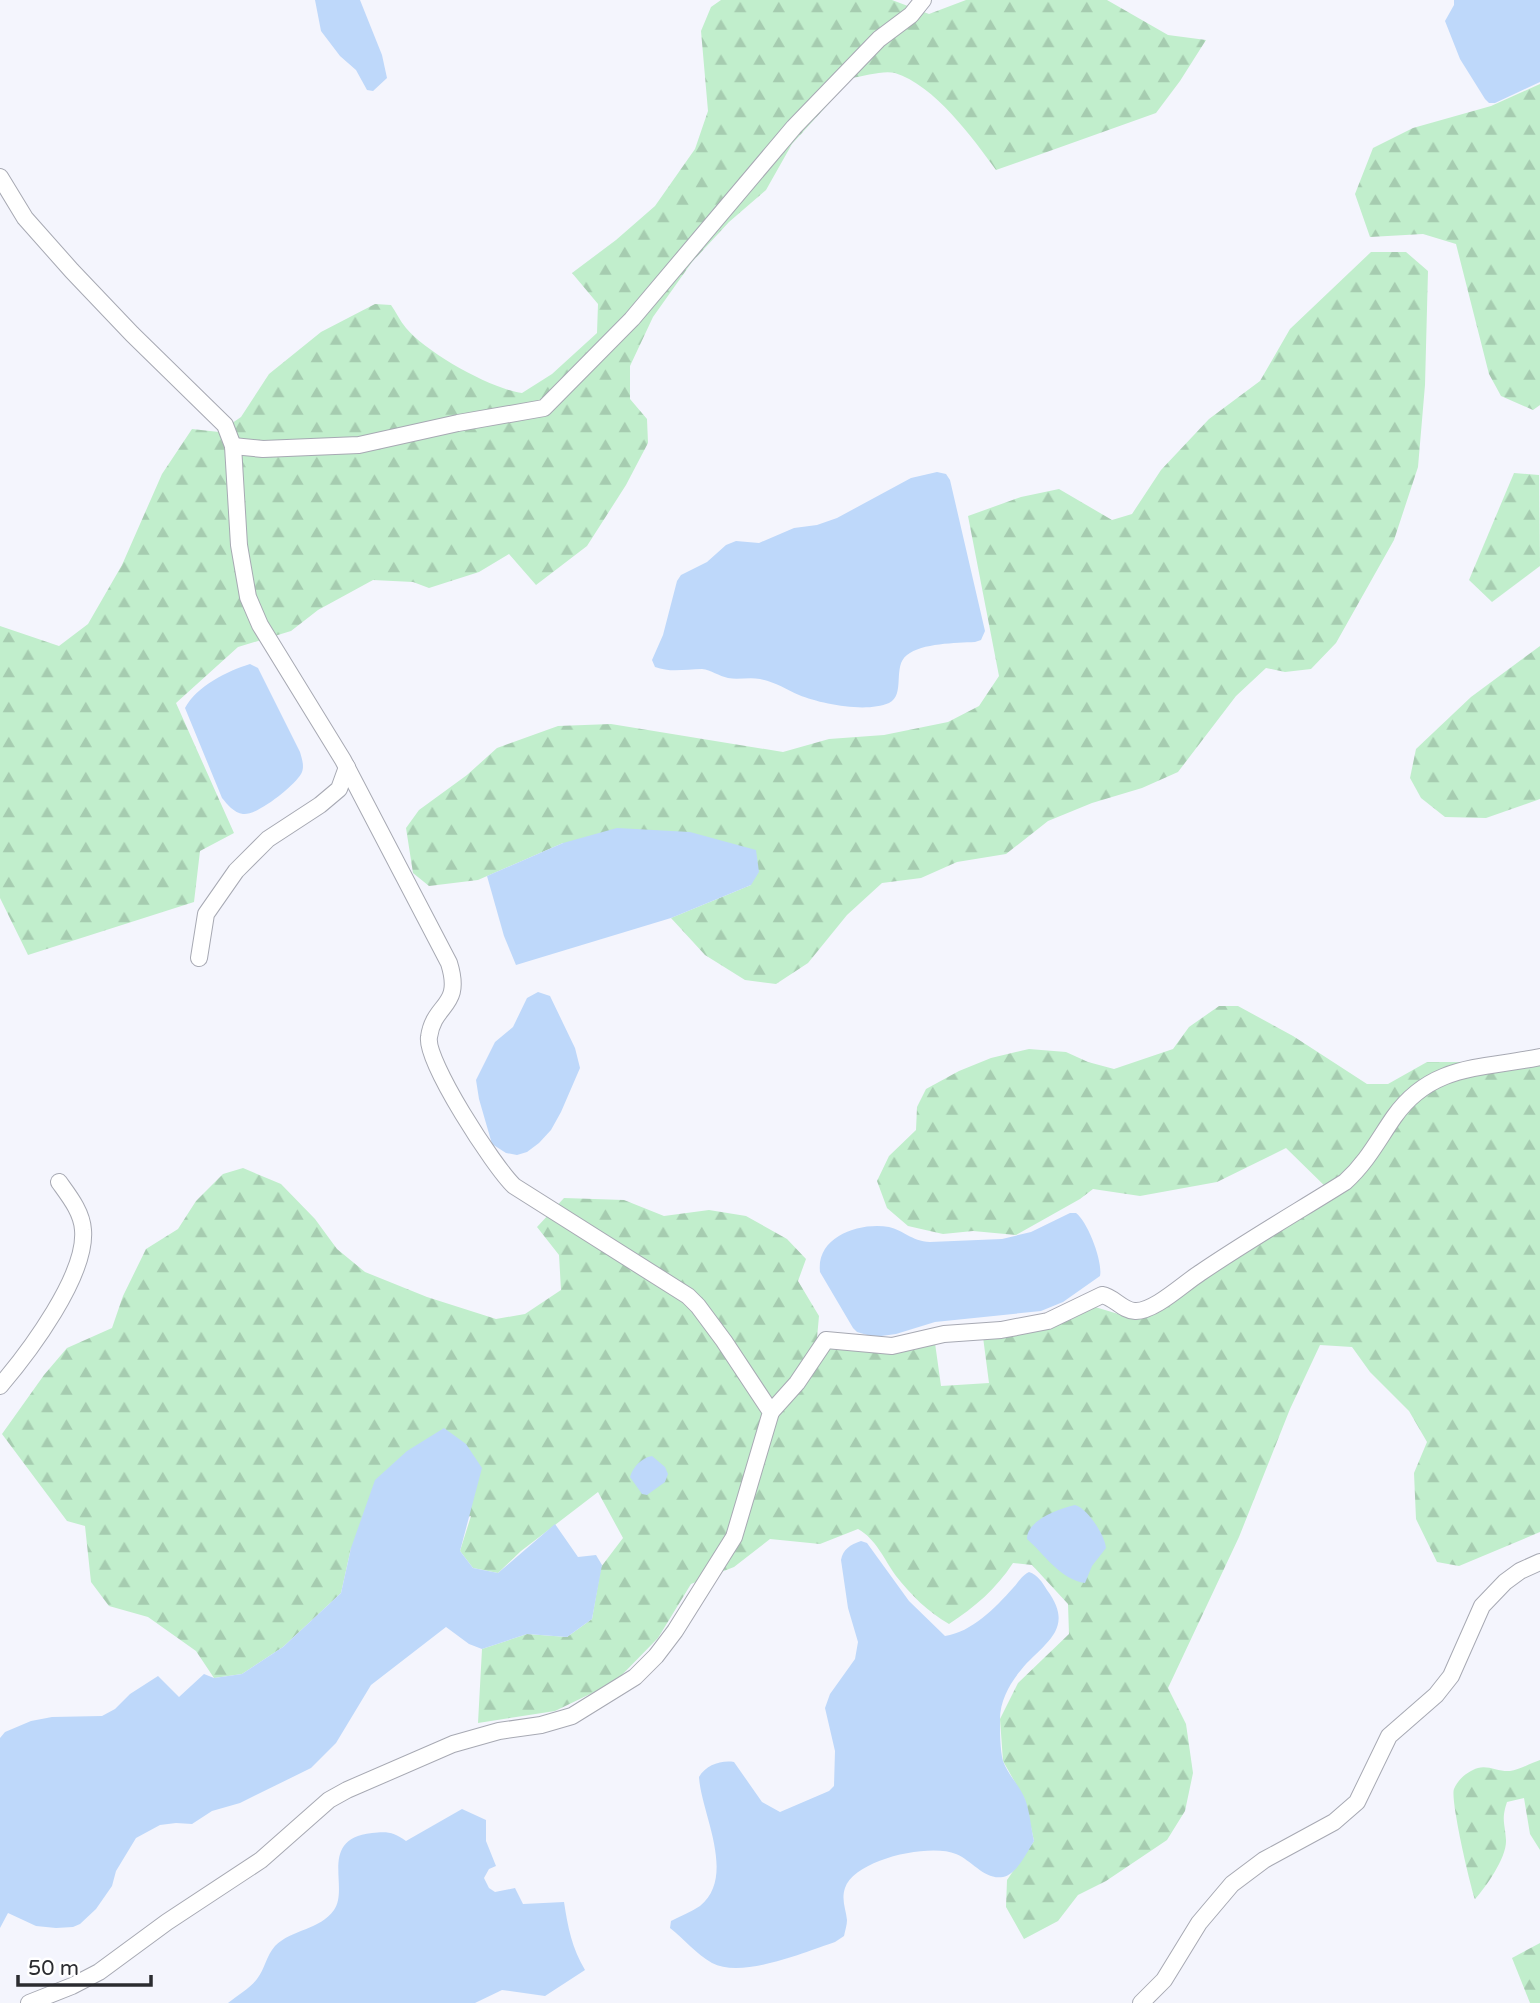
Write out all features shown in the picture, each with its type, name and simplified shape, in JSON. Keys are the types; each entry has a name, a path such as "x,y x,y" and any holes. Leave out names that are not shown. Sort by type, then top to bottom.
{"street":[{"path":"233,446 263,449 359,444 544,408 632,320 794,127 879,39 911,15 923,0"},
{"path":"0,177 25,218 41,236 132,334 225,425 233,446 239,545 248,597 260,625 347,767 449,963 454,991 431,1026 428,1041 433,1058 492,1161 514,1186 688,1296 724,1341 771,1412"},
{"path":"199,958 206,914 236,871 268,839 320,806 339,789 347,767"},
{"path":"29,2003 99,1972 167,1922 261,1860 329,1800 347,1790 453,1744 499,1731 541,1725 572,1716 635,1677 675,1631 734,1537 771,1412 797,1383 826,1340 892,1346 944,1334 1001,1330 1048,1321 1102,1295 1109,1296 1130,1310 1142,1310 1345,1182 1361,1167 1407,1101 1423,1087 1450,1072 1540,1057"},
{"path":"0,1386 58,1305 79,1265 83,1230 74,1203 59,1182"},
{"path":"1141,2003 1164,1980 1199,1923 1232,1884 1264,1860 1334,1822 1357,1802 1389,1736 1436,1695 1451,1676 1482,1606 1505,1582 1520,1571 1540,1562"}],"green space":[{"path":"721,0 892,0 929,14 966,0 1107,0 1168,35 1206,40 1156,113 996,170 951,114 910,79 890,72 852,78 792,144 766,190 729,222 692,262 653,317 630,366 630,399 647,419 648,443 626,485 587,546 536,585 509,554 479,572 429,588 413,582 373,580 318,610 291,631 238,647 176,703 234,833 200,851 194,902 28,955 0,898 0,626 59,646 88,624 122,565 162,474 192,429 219,432 241,417 269,374 321,332 375,304 391,305 416,338 460,368 494,385 522,393 552,374 597,333 598,304 572,273 655,206 695,149 708,111 701,31 711,7"},
{"path":"1540,84 1540,405 1533,410 1501,396 1489,374 1456,244 1423,234 1370,237 1355,194 1373,148 1413,128 1491,106"},
{"path":"1371,252 1406,252 1428,271 1425,385 1418,467 1394,540 1336,643 1311,669 1285,672 1266,668 1236,696 1178,772 1142,788 1092,803 1048,821 1006,854 957,862 921,878 882,883 847,915 808,963 776,984 745,980 705,955 671,918 751,885 563,843 478,880 429,886 413,873 406,828 419,810 467,775 497,748 558,726 611,724 783,752 829,739 884,735 948,722 979,706 999,676 968,516 1021,497 1059,489 1112,520 1132,514 1161,470 1209,419 1260,381 1290,329"},
{"path":"1514,473 1539,475 1540,566 1492,602 1469,580"},
{"path":"1540,646 1540,799 1486,818 1445,817 1421,798 1410,778 1416,749 1471,697"},
{"path":"1219,1006 1238,1006 1293,1036 1367,1084 1388,1084 1427,1062 1469,1062 1519,1069 1540,1063 1540,1532 1459,1566 1437,1562 1416,1519 1414,1473 1427,1442 1409,1411 1370,1372 1352,1347 1320,1345 1290,1409 1239,1537 1168,1688 1186,1724 1193,1773 1185,1811 1167,1840 1106,1881 1078,1895 1058,1921 1024,1939 1006,1907 1007,1880 1034,1841 1025,1800 1003,1761 1000,1719 1018,1683 1069,1634 1068,1604 1032,1565 1013,1563 984,1597 949,1624 914,1596 896,1576 875,1544 858,1529 820,1544 770,1539 734,1567 691,1584 658,1638 615,1682 555,1711 478,1723 482,1649 527,1634 567,1637 592,1619 601,1567 623,1538 598,1492 521,1551 498,1573 473,1568 460,1551 471,1516 351,1548 341,1593 283,1647 242,1674 214,1678 196,1651 148,1617 109,1606 91,1582 85,1526 67,1521 2,1434 67,1348 112,1328 123,1296 146,1249 178,1229 196,1201 223,1174 243,1168 281,1184 315,1219 337,1249 365,1272 427,1297 496,1319 525,1314 561,1290 559,1255 537,1227 564,1198 624,1200 664,1216 709,1210 746,1216 787,1239 806,1259 798,1281 819,1316 817,1338 829,1348 935,1343 941,1386 989,1383 983,1337 1095,1307 1125,1316 1334,1195 1286,1148 1217,1182 1140,1196 1093,1189 1016,1235 973,1231 943,1234 908,1226 887,1208 877,1181 889,1156 916,1130 917,1107 926,1089 991,1058 1029,1049 1066,1052 1114,1069 1173,1049 1189,1027"},
{"path":"1540,1760 1540,1850 1530,1834 1524,1798 1507,1802 1503,1855 1490,1880 1475,1899 1458,1825 1454,1789 1464,1776 1478,1768 1510,1771"},
{"path":"1540,1943 1540,2003 1530,2003 1512,1958"}],"water":[{"path":"315,0 360,0 382,55 387,78 373,91 367,90 356,70 340,56 321,31"},
{"path":"1454,0 1540,0 1540,82 1495,103 1489,103 1460,59 1445,21"},
{"path":"937,472 946,474 950,480 985,631 981,640 930,646 913,651 900,666 894,699 889,703 868,707 819,701 760,679 728,678 702,669 673,670 655,667 652,660 663,635 677,581 681,575 707,562 726,545 736,541 759,543 794,528 817,525 837,518 911,478"},
{"path":"250,664 258,668 300,752 303,766 301,774 283,792 257,810 243,814 234,810 222,798 185,708 197,693 213,680"},
{"path":"617,828 690,832 756,850 759,872 751,885 671,918 516,965 504,936 487,876 563,843"},
{"path":"538,992 550,996 575,1048 580,1068 551,1130 527,1152 517,1155 506,1153 492,1144 476,1080 495,1042 513,1027 527,998"},
{"path":"1070,1213 1076,1213 1081,1218 1090,1233 1097,1252 1100,1276 1063,1302 1041,1311 935,1322 896,1334 874,1337 857,1332 853,1328 820,1272 825,1249 832,1241 842,1234 865,1227 889,1227 918,1240 930,1242 1002,1239 1031,1232"},
{"path":"444,1428 466,1444 482,1468 460,1551 473,1568 498,1573 555,1524 578,1557 596,1555 602,1565 592,1619 567,1637 527,1634 482,1649 469,1644 446,1627 371,1685 336,1743 311,1768 240,1803 212,1811 192,1824 160,1825 136,1838 116,1871 112,1886 96,1909 80,1924 56,1928 36,1926 8,1913 0,1928 0,1738 5,1732 31,1721 52,1717 102,1716 158,1676 179,1697 204,1674 214,1678 242,1674 283,1647 341,1593 351,1548 375,1480 407,1451"},
{"path":"652,1456 665,1467 668,1474 665,1482 647,1495 642,1494 630,1477 638,1464"},
{"path":"1075,1505 1085,1511 1095,1523 1106,1548 1092,1566 1085,1583 1068,1577 1053,1566 1027,1539 1028,1532 1038,1521"},
{"path":"861,1541 867,1543 909,1601 945,1636 964,1630 982,1618 1029,1572 1040,1579 1055,1604 1059,1616 1053,1635 1013,1681 1000,1712 1003,1761 1025,1799 1034,1841 1017,1867 1003,1877 990,1876 962,1857 944,1851 912,1852 878,1862 863,1869 845,1888 846,1926 844,1936 835,1942 756,1966 725,1967 712,1963 670,1928 671,1921 700,1906 711,1893 716,1878 714,1844 699,1777 714,1764 734,1762 762,1802 780,1812 829,1791 834,1786 835,1751 825,1708 830,1694 855,1659 858,1642 848,1608 841,1560 848,1548"},
{"path":"462,1809 486,1820 486,1841 496,1866 489,1869 484,1878 489,1888 495,1892 515,1888 523,1904 564,1902 571,1938 585,1970 545,1996 502,1990 475,2003 228,2003 257,1979 275,1946 289,1936 321,1922 334,1910 338,1901 340,1854 345,1844 355,1837 377,1832 394,1834 406,1841"}]}
